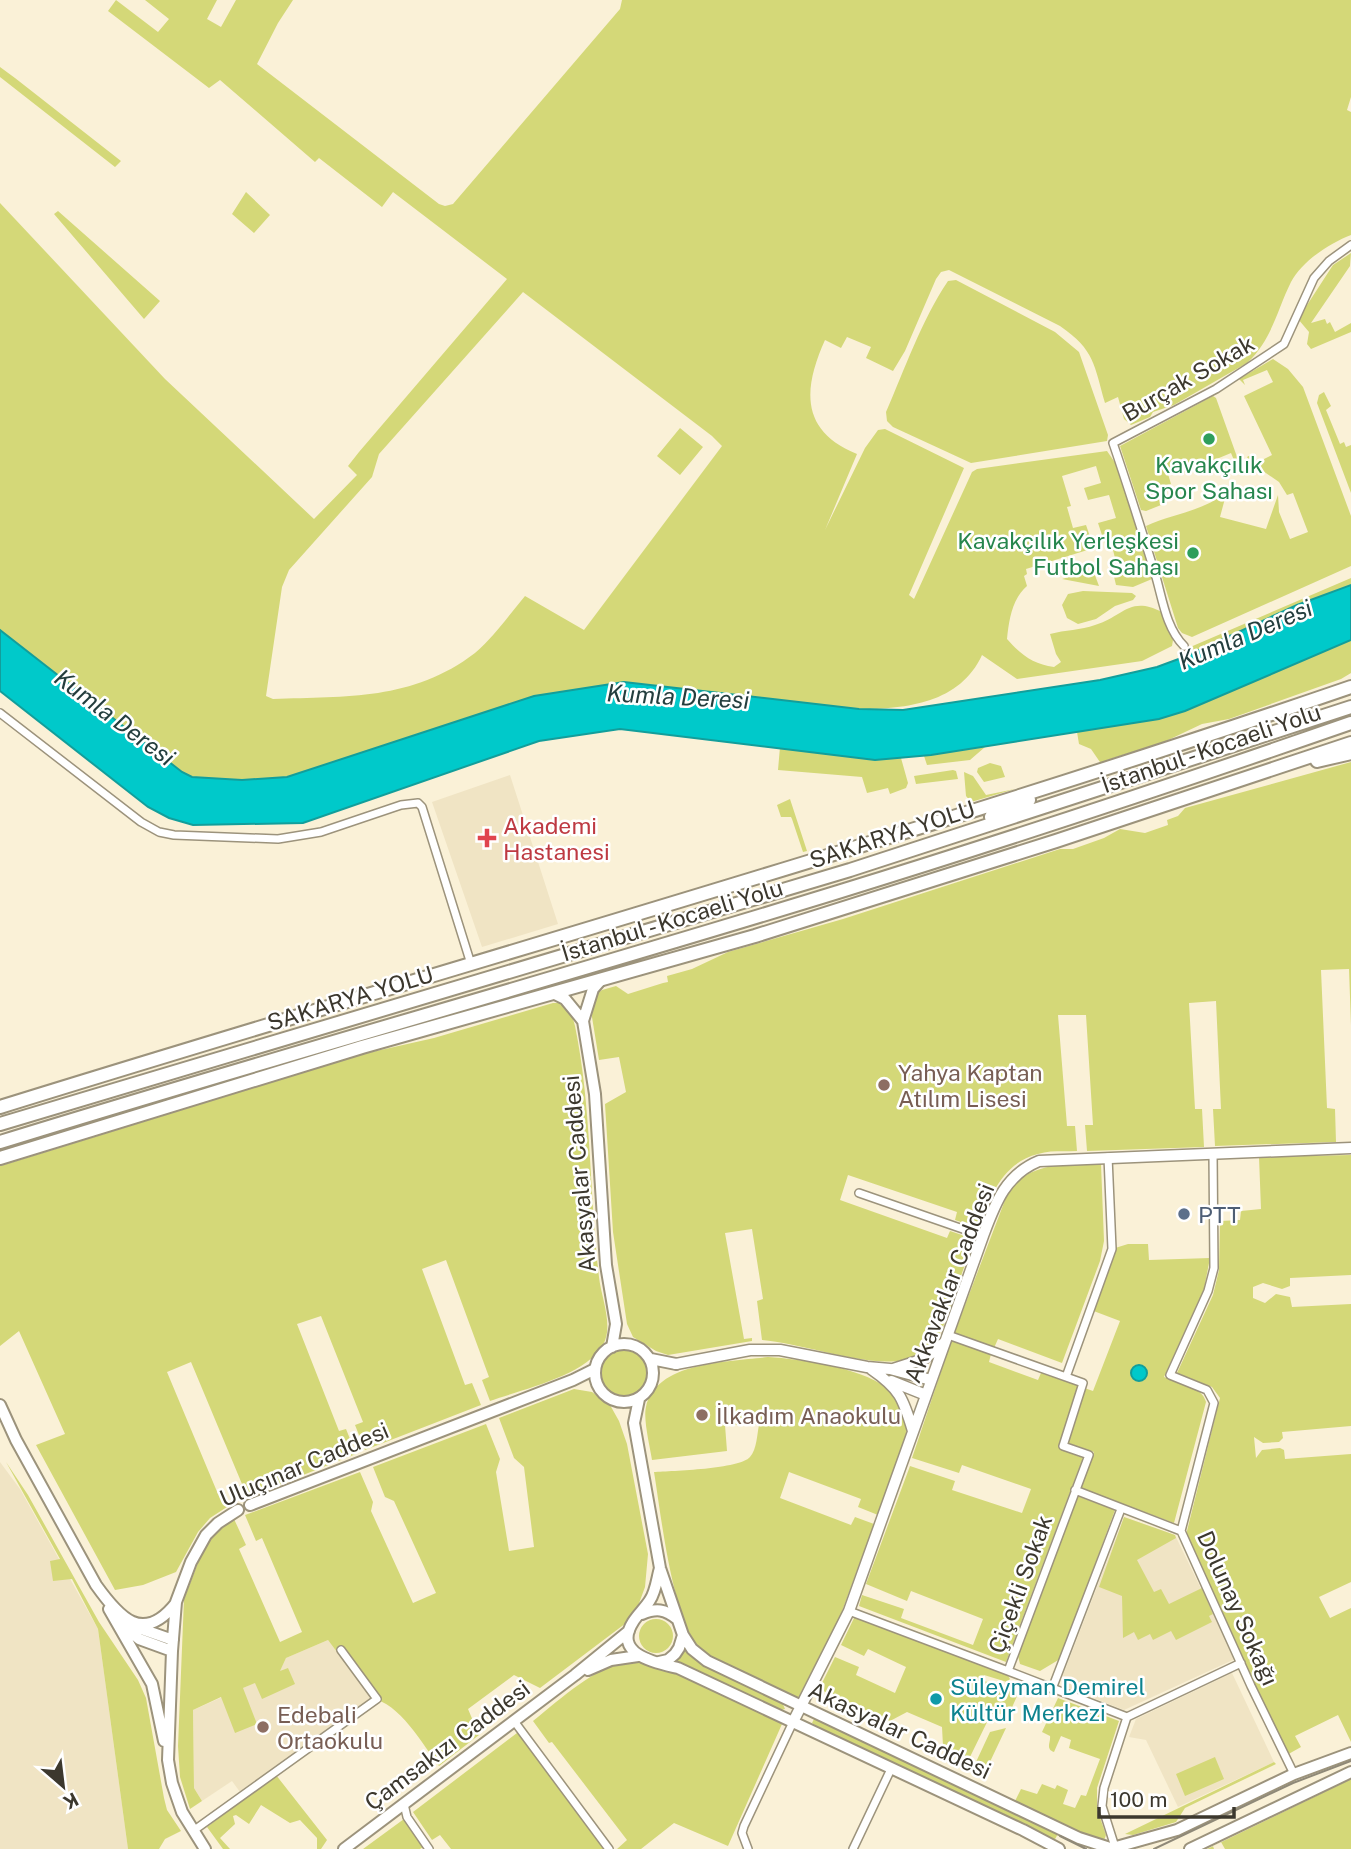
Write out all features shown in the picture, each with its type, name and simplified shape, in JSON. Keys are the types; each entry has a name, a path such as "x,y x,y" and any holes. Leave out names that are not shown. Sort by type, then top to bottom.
{"highway":[{"path":"1287,709 1351,680"},
{"path":"0,1107 185,1049 472,965 1080,776 1351,687"},
{"name":"SAKARYA YOLU","path":"0,1124 850,870 1351,707"},
{"name":"İstanbul - Kocaeli Yolu","path":"0,1142 197,1081 675,942 990,844 1351,723"},
{"path":"0,1158 349,1051 755,936 1351,743"},
{"path":"1232,782 1351,753"},
{"path":"932,844 1080,776"},
{"path":"675,942 865,901"}],"main road":[{"path":"583,1021 593,989 602,979"},
{"path":"553,993 565,999 583,1021"},
{"name":"Akasyalar Caddesi","path":"583,1021 595,1094 606,1265 616,1324"},
{"path":"616,1324 629,1343 643,1350 651,1359 654,1375 650,1387 639,1399 634,1423 660,1568 682,1635 676,1654 668,1660 656,1663 638,1656 632,1648 629,1632 632,1623 652,1598 660,1568"},
{"path":"612,1347 616,1324"},
{"path":"629,1343 612,1347 603,1353 595,1368 596,1384 605,1396 619,1402 639,1399"},
{"path":"651,1359 676,1364"},
{"path":"654,1375 676,1364"},
{"name":"Uluçınar Caddesi","path":"250,1505 573,1380 595,1368"},
{"path":"573,1380 596,1384"},
{"path":"619,1402 634,1423"},
{"path":"0,1405 16,1440 152,1684 168,1760"},
{"name":"Uluçınar Caddesi","path":"205,1849 193,1832 176,1796 168,1760 176,1602 191,1562 205,1535 238,1510"},
{"path":"96,1585 122,1618 172,1645"},
{"path":"122,1618 146,1624 167,1614 176,1602"},
{"path":"106,1605 134,1636 172,1645"},
{"path":"640,1614 652,1609 662,1610 677,1619"},
{"name":"Çamsakızı Caddesi","path":"344,1849 629,1632"},
{"name":"Akasyalar Caddesi","path":"682,1635 707,1661 1079,1838 1117,1848"},
{"name":"Çamsakızı Caddesi","path":"575,1675 611,1660 638,1656"},
{"name":"Akasyalar Caddesi","path":"656,1663 678,1668 1059,1849"},
{"path":"1117,1848 1177,1830 1294,1774 1351,1753"},
{"path":"1190,1849 1351,1772"}],"street":[{"name":"Burçak Sokak","path":"1184,646 1169,623 1113,443 1216,389 1284,344 1314,278 1329,261 1351,245"},
{"path":"0,713 141,822 159,832 234,839 302,837 401,804 418,803 422,807 472,965"},
{"name":"Akkavaklar Caddesi","path":"793,1722 849,1611 983,1236 1010,1179 1026,1166 1039,1161 1351,1148"},
{"name":"Dolunay Sokağı","path":"1213,1153 1214,1268 1208,1291 1170,1375 1207,1390 1214,1403 1181,1531 1294,1774"},
{"path":"888,1374 933,1353 946,1339 1066,1377 1112,1249 1108,1157"},
{"path":"859,1193 983,1236"},
{"path":"676,1364 759,1349 799,1353 888,1374 931,1380"},
{"path":"888,1374 926,1395"},
{"path":"888,1374 904,1403 914,1431"},
{"name":"Çiçekli Sokak","path":"1066,1377 1083,1383 1063,1446 1089,1455 1008,1671 1127,1717"},
{"path":"1075,1490 1181,1531"},
{"name":"Uluçınar Caddesi","path":"238,1510 250,1505"},
{"path":"1052,1689 1121,1509"},
{"path":"849,1611 1008,1671"},
{"path":"193,1832 377,1699 341,1650"},
{"path":"1117,1848 1102,1806 1104,1788 1127,1717 1241,1663"},
{"path":"514,1721 609,1849"},
{"path":"748,1849 742,1833 744,1826 793,1722"},
{"path":"853,1849 891,1769"},
{"path":"404,1804 407,1817 429,1849"}],"shaded area":[{"name":"Akademi Hastanesi","path":"510,775 558,924 482,947 432,802"},
{"path":"0,1462 20,1489 98,1629 128,1849 0,1849"},
{"path":"1124,1517 1175,1535 1235,1659 1124,1710 1068,1688 1063,1675"},
{"name":"Edebali Ortaokulu","path":"328,1640 372,1699 240,1792 232,1781 202,1801 194,1788 193,1710 279,1672 286,1658"},
{"path":"1232,1673 1274,1762 1178,1807 1146,1740 1129,1737 1136,1719"}],"green space":[{"path":"116,0 158,32 169,19 145,0 217,0 207,19 221,27 236,0 293,0 257,64 445,206 453,204 620,9 622,0 1351,0 1351,97 1347,110 1351,112 1351,235 1317,254 1296,274 1268,335 1247,363 1174,405 1153,412 1150,417 1131,425 1124,419 1118,397 1105,403 1092,359 1072,335 1060,326 949,270 941,272 936,279 905,351 893,371 866,358 871,347 847,337 841,348 825,340 813,375 811,407 816,421 825,433 838,445 857,454 825,530 865,448 878,430 885,429 964,468 909,595 914,599 972,472 977,469 1107,451 1116,464 1152,579 1133,587 1116,585 1111,564 1116,562 1111,542 1105,544 1098,523 1116,518 1109,495 1088,500 1084,488 1101,483 1096,466 1062,476 1071,506 1067,507 1073,528 1086,525 1094,548 1026,569 1027,574 1024,576 1027,586 1015,603 1007,639 1028,658 1054,667 1061,662 1050,634 1090,627 1134,607 1151,607 1162,612 1173,640 1172,646 1142,661 1017,679 982,655 960,684 946,693 913,705 877,709 624,682 534,696 287,777 242,780 192,777 182,772 0,630 0,203 165,379 314,519 357,475 348,466 359,452 507,279 393,192 382,207 319,158 315,162 220,80 209,88 108,11","holes":["523,292 722,446 584,630 525,596 475,653 451,669 427,680 403,688 353,696 273,699 266,696 282,587 289,570 372,477 379,454"]},
{"path":"0,67 121,161 115,167 0,77"},
{"path":"246,192 270,215 254,233 232,214"},
{"path":"58,211 160,301 144,319 54,214"},
{"path":"1351,253 1350,266 1311,323 1325,319 1327,324 1330,322 1335,332 1351,323 1351,332 1311,349 1307,344 1309,332 1298,319 1333,265"},
{"path":"956,280 1055,332 1079,352 1108,435 1107,441 971,463 893,427 887,421 886,412 938,296 948,281"},
{"path":"1273,359 1288,369 1303,387 1351,516 1351,566 1192,637 1178,628 1146,526 1198,508 1227,491 1220,517 1266,529 1278,495 1279,512 1290,539 1308,532 1293,493 1287,495 1279,482 1247,457 1252,454 1258,462 1272,455 1244,396 1273,382 1267,370 1243,380 1245,385 1239,379"},
{"path":"1324,392 1331,406 1326,410 1340,444 1344,442 1346,447 1351,445 1351,493 1317,403 1319,395"},
{"path":"1213,396 1241,468 1238,470 1231,453 1183,473 1181,470 1168,474 1171,484 1155,489 1161,505 1146,511 1141,510 1120,446"},
{"path":"680,428 703,447 680,475 657,456"},
{"path":"1093,570 1099,586 1062,579"},
{"path":"1351,578 1351,585 1297,605 1191,654 1188,648"},
{"path":"1083,591 1132,593 1136,596 1096,619 1078,624 1067,618 1062,605 1068,594"},
{"path":"1351,640 1351,673 1341,679 1229,719 1202,724 1164,742 1107,760 1107,763 1102,765 1091,749 1079,744 1077,732 1159,719 1185,711"},
{"path":"780,747 875,760 901,758 908,783 906,788 890,794 888,788 867,793 862,777 778,770"},
{"path":"985,747 970,760 927,765 924,756"},
{"path":"1351,762 1351,1025 1349,969 1321,970 1327,1108 1335,1109 1336,1142 1215,1146 1213,1109 1221,1109 1216,1001 1189,1003 1195,1109 1202,1109 1204,1147 1087,1151 1085,1125 1093,1125 1086,1015 1058,1015 1067,1126 1075,1126 1077,1151 1043,1153 1026,1158 1015,1165 1006,1173 993,1193 978,1228 955,1220 957,1212 848,1175 840,1200 947,1238 950,1231 974,1239 943,1327 927,1348 916,1356 889,1362 762,1340 757,1301 763,1299 752,1229 725,1233 744,1339 752,1338 752,1341 668,1355 633,1337 627,1324 613,1232 605,1104 626,1092 619,1057 599,1060 591,1011 594,996 602,990 616,986 628,994 668,982 667,976 692,969 728,952 843,919 1060,849 1073,849 1120,829 1145,833 1168,825 1167,820 1178,816 1185,808"},
{"path":"990,763 1001,766 1005,777 984,782 977,772 978,768"},
{"path":"956,771 958,779 916,784 914,776"},
{"path":"964,772 973,776 986,795 1015,789 971,802 966,796"},
{"path":"790,799 807,851 803,852 791,817 781,817 777,805"},
{"path":"553,1003 563,1003 570,1014 581,1057 599,1277 607,1320 603,1345 594,1356 568,1373 490,1401 482,1380 489,1377 446,1260 422,1269 465,1385 472,1383 481,1405 365,1450 355,1425 363,1422 321,1316 297,1324 339,1431 346,1429 356,1454 240,1500 235,1487 242,1484 191,1362 167,1372 218,1494 225,1492 230,1505 210,1518 198,1532 176,1572 143,1585 115,1590 36,1445 65,1434 19,1331 0,1346 0,1166 363,1054 434,1038"},
{"path":"1351,1155 1351,1275 1290,1278 1290,1286 1282,1289 1263,1283 1253,1287 1253,1298 1265,1303 1276,1294 1290,1297 1292,1307 1351,1304 1351,1426 1282,1432 1283,1438 1279,1442 1263,1443 1254,1437 1256,1458 1262,1450 1280,1448 1284,1450 1285,1459 1351,1454 1351,1582 1319,1597 1330,1618 1351,1608 1351,1742 1338,1715 1295,1736 1301,1747 1285,1756 1185,1539 1220,1398 1212,1387 1177,1373 1213,1295 1219,1270 1220,1221 1240,1220 1241,1211 1261,1209 1259,1157"},
{"path":"1101,1164 1104,1241 1100,1261 1062,1363 998,1339 994,1348 954,1334 1010,1187 1031,1173 1052,1166"},
{"path":"1128,1244 1148,1244 1149,1260 1210,1258 1204,1289 1164,1377 1195,1389 1206,1402 1174,1523 1080,1488 1094,1452 1065,1442 1062,1450 1083,1458 1006,1662 859,1606 862,1595 904,1609 901,1618 973,1645 983,1619 911,1591 907,1601 866,1584 910,1466 955,1481 952,1490 1022,1513 1031,1489 962,1465 959,1473 912,1458 952,1339 991,1354 989,1362 1038,1380 1041,1373 1093,1391 1120,1321 1091,1310 1112,1249"},
{"path":"624,1350 633,1351 640,1357 646,1364 646,1382 640,1389 633,1395 624,1396 615,1395 608,1389 602,1382 601,1373 602,1364 608,1357 615,1351"},
{"path":"768,1357 833,1366 881,1384 900,1404 907,1427 900,1456 878,1515 858,1507 861,1499 789,1472 780,1498 851,1525 855,1517 874,1524 841,1614 797,1700 719,1662 699,1647 690,1633 669,1564 654,1472 705,1469 744,1461 754,1450 759,1425 725,1425 727,1451 652,1460 645,1419 646,1407 653,1392 664,1380 679,1372 715,1363"},
{"path":"574,1389 592,1392 610,1405 627,1444 648,1554 645,1587 634,1617 540,1688 514,1675 468,1709 479,1735 439,1766 401,1716 382,1702 372,1699 328,1640 286,1658 280,1671 288,1668 295,1684 262,1699 255,1683 243,1688 257,1724 235,1733 221,1697 193,1710 194,1788 202,1801 190,1809 180,1777 178,1746 184,1599 203,1550 215,1532 234,1519 246,1545 239,1549 280,1642 302,1632 262,1538 256,1541 245,1515 360,1472 373,1502 371,1511 413,1603 436,1593 394,1501 385,1497 373,1467 486,1424 500,1459 496,1472 509,1551 534,1547 524,1467 514,1458 499,1418"},
{"path":"6,1462 28,1495 99,1622 138,1680 146,1698 167,1810 181,1831 165,1839 159,1849 128,1849 98,1629 72,1579 53,1581 50,1561 60,1559"},
{"path":"1077,1496 1115,1510 1060,1659 1040,1671 1020,1664 1018,1656"},
{"path":"1124,1517 1175,1535 1176,1538 1137,1560 1154,1592 1161,1589 1169,1604 1202,1588 1213,1614 1209,1616 1212,1622 1176,1640 1171,1631 1153,1640 1150,1634 1138,1640 1134,1632 1123,1638 1122,1596 1099,1587"},
{"path":"855,1616 1007,1674 1010,1679 1007,1682 984,1675 982,1680 1018,1694 1009,1714 991,1714 969,1759 943,1746 942,1727 907,1712 890,1721 819,1689 835,1657 859,1667 856,1675 895,1693 906,1667 868,1649 864,1656 841,1645"},
{"path":"656,1619 668,1624 673,1636 668,1648 656,1653 644,1648 639,1636 644,1624"},
{"path":"685,1644 782,1702 785,1709 778,1711 672,1660"},
{"path":"632,1660 691,1677 782,1724 728,1846 674,1823 641,1849 617,1849 627,1840 533,1721 592,1676"},
{"path":"1058,1698 1119,1721 1097,1788 1097,1809 1106,1835 1103,1843 1015,1801 1021,1789 1037,1794 1042,1784 1055,1789 1057,1785 1068,1790 1063,1804 1075,1808 1081,1795 1086,1796 1100,1759 1069,1748 1071,1740 1061,1736 1054,1752 1051,1751 1050,1736 1042,1732"},
{"path":"818,1718 1059,1832 1054,1841 1035,1829 819,1728 812,1723"},
{"path":"1006,1728 988,1766 976,1762 990,1732"},
{"path":"521,1730 609,1849 451,1849 440,1835 432,1840 413,1812"},
{"path":"1215,1757 1224,1779 1185,1796 1176,1774"},
{"path":"1274,1762 1276,1764 1185,1808 1176,1822 1133,1835 1125,1834"},
{"path":"276,1775 327,1840 321,1849 317,1849 317,1838 300,1820 290,1823 261,1805 249,1824 236,1815 233,1816 235,1824 220,1838 230,1849 223,1849 207,1827"},
{"path":"1351,1779 1351,1849 1225,1849 1221,1842"},
{"path":"404,1819 423,1847 363,1849"}],"water":[{"name":"Kumla Deresi","path":"1351,585 1351,640 1185,711 1159,719 931,755 875,760 620,729 539,741 303,823 193,825 169,818 148,807 0,691 0,630 182,772 192,777 242,780 287,777 534,696 624,682 859,709 903,710 1100,680 1157,667 1184,657 1297,605"},
{"path":"1139,1365 1145,1367 1145,1379 1139,1381 1133,1379 1131,1373 1133,1367"}],"tram line":[{"path":"1154,1849 1293,1783 1351,1761"},
{"path":"1060,1836 1086,1849"}],"place":[{"name":"Kavakçılık Spor Sahası","path":"1209,439"},
{"name":"Kavakçılık Yerleşkesi Futbol Sahası","path":"1193,553"},
{"name":"Akademi Hastanesi","path":"487,838"},
{"name":"Yahya Kaptan Atılım Lisesi","path":"884,1085"},
{"name":"PTT","path":"1184,1214"},
{"name":"İlkadım Anaokulu","path":"702,1415"},
{"name":"Süleyman Demirel Kültür Merkezi","path":"936,1699"},
{"name":"Edebali Ortaokulu","path":"263,1727"}]}
